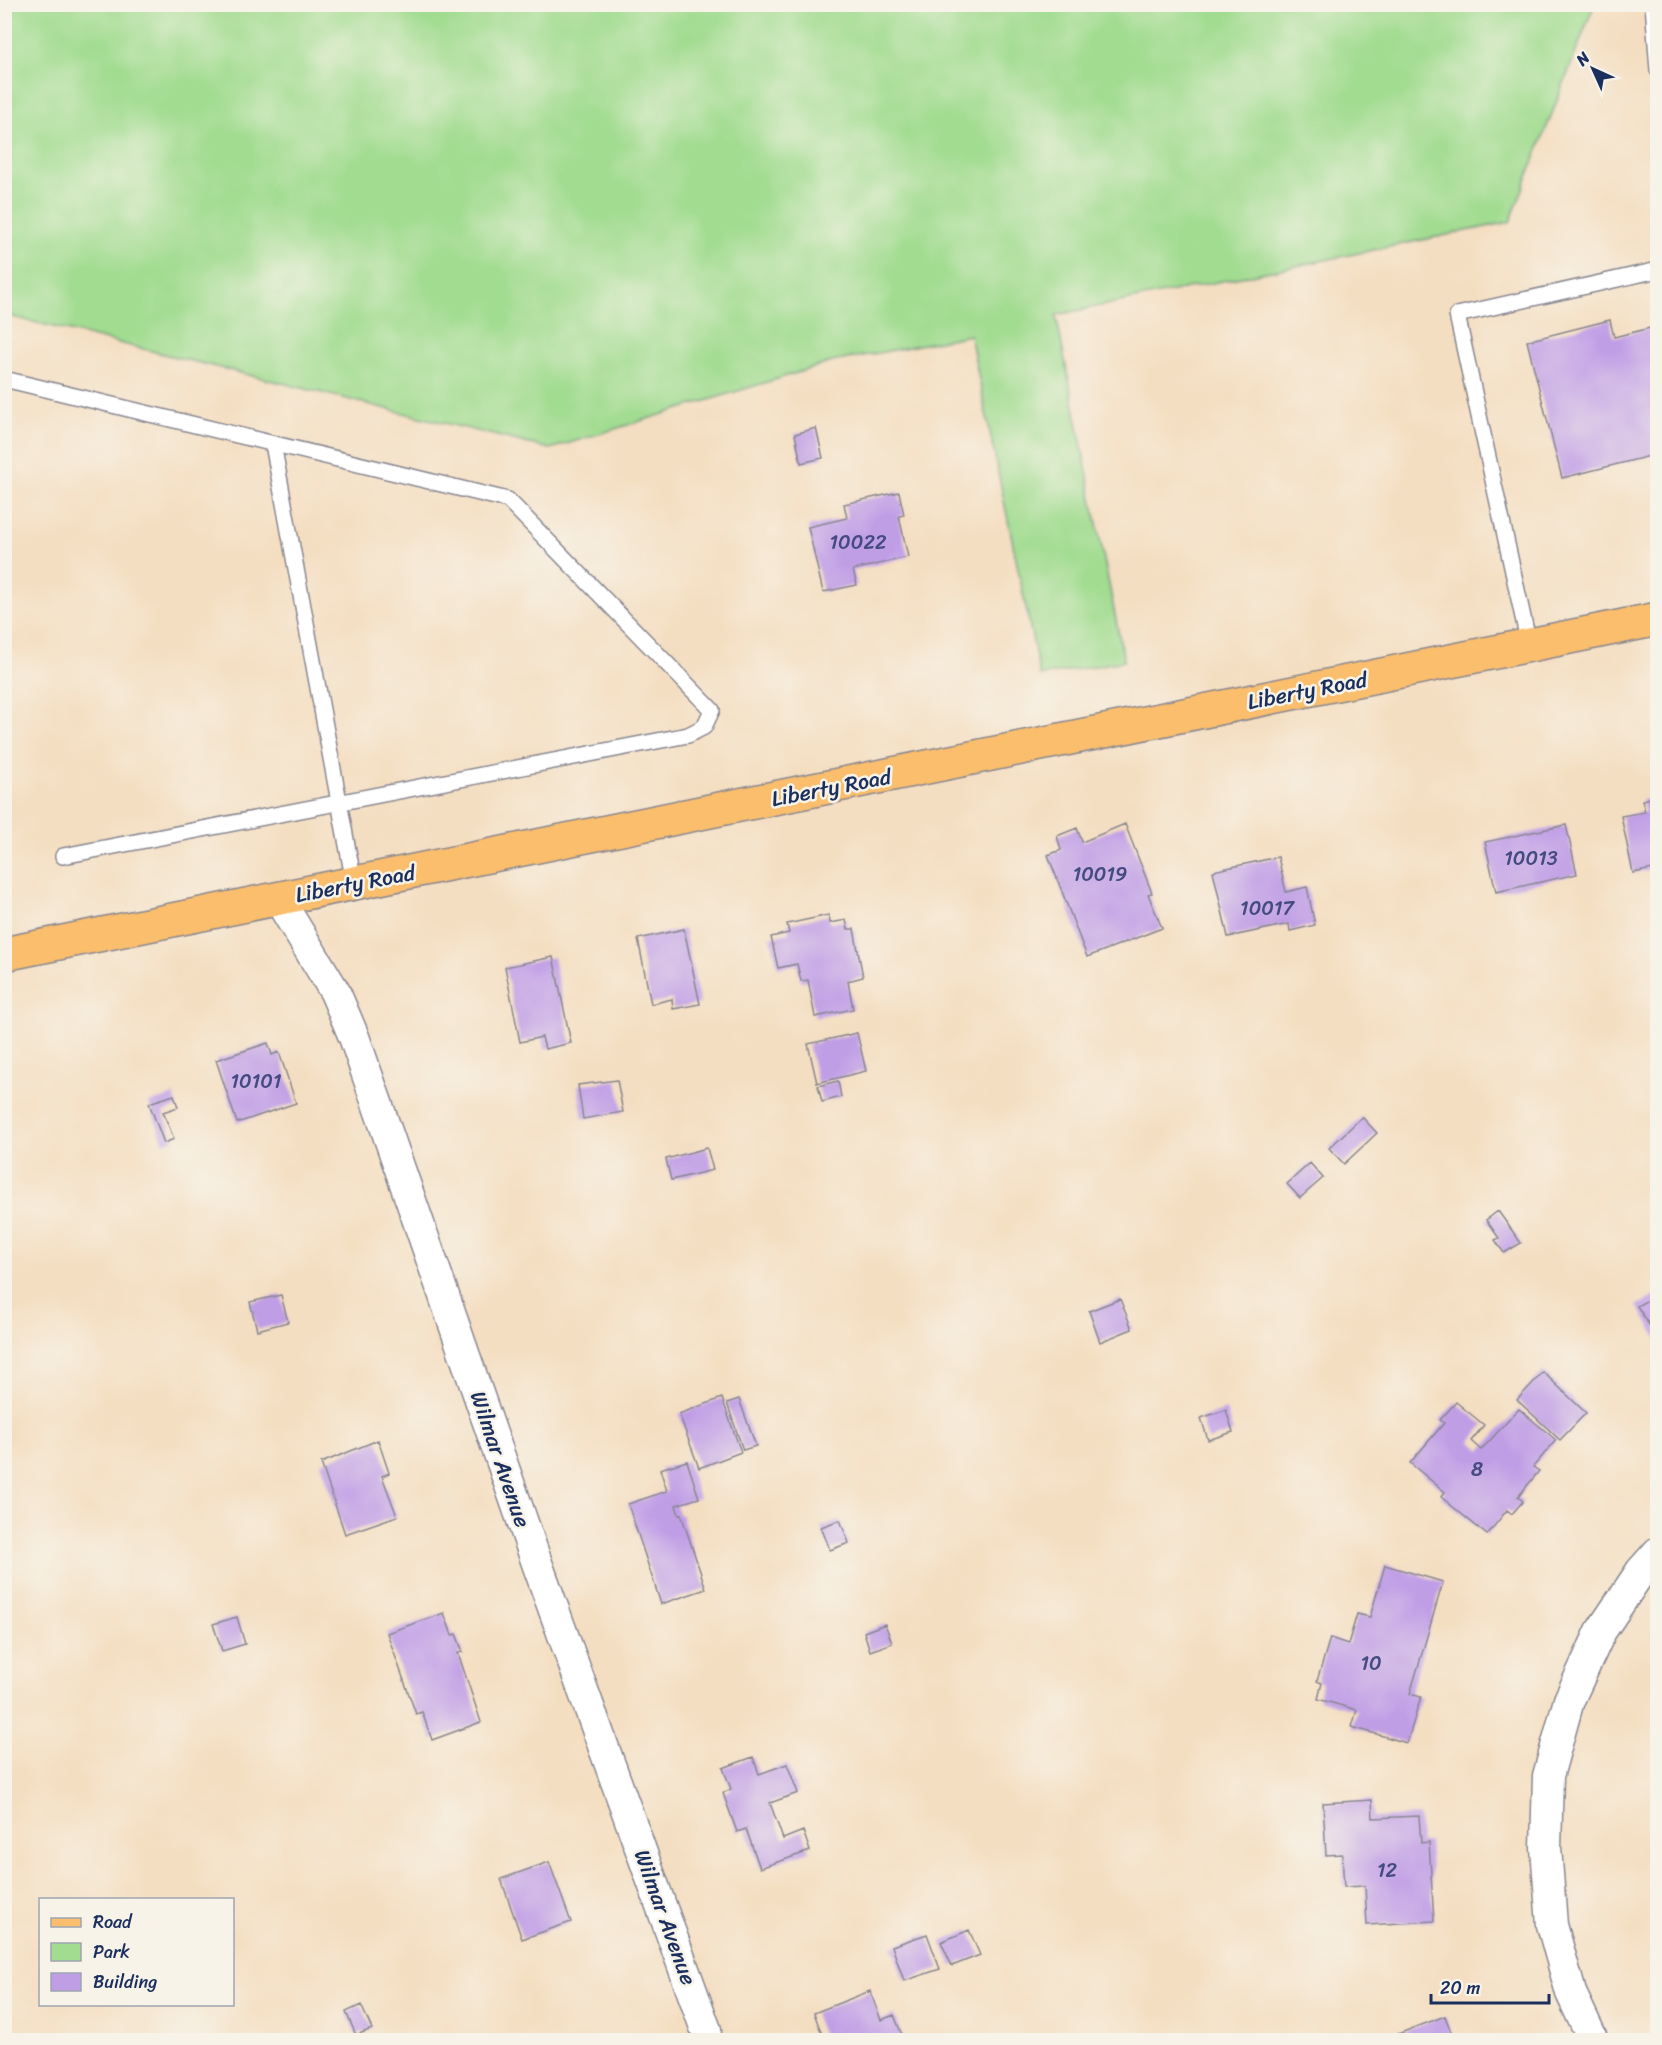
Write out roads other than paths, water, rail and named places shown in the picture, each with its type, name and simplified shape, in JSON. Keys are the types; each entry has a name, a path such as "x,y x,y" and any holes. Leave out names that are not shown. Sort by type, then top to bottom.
{"main road":[{"name":"Liberty Road","path":"4,954 1658,620"}],"street":[{"name":"Wilmar Avenue","path":"278,898 335,992 354,1037 538,1566 706,2030"},
{"path":"1593,2040 1571,1993 1552,1925 1546,1848 1548,1776 1569,1700 1601,1631 1641,1571 1658,1552"}],"lane":[{"path":"1653,4 1658,70"},
{"path":"1529,645 1457,315 1658,270"},
{"path":"4,379 508,500 712,710 704,727 688,735 63,855"},
{"path":"273,444 354,883"}]}
